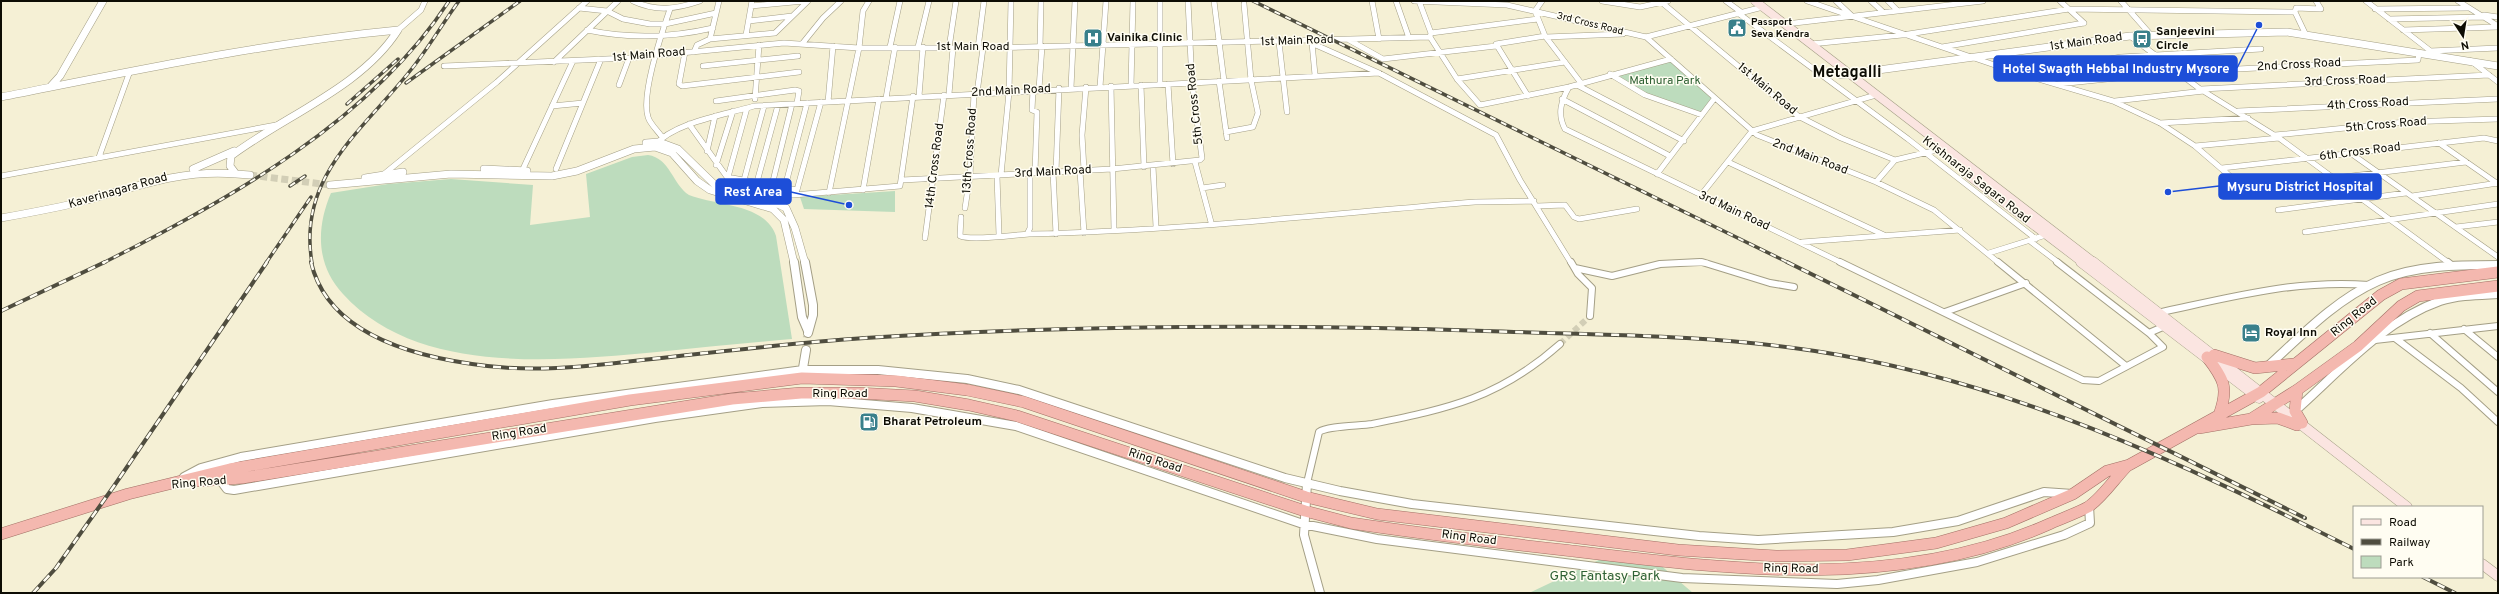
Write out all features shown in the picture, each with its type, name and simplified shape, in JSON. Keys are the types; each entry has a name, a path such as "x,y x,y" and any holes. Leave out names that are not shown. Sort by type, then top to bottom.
{"highway":[{"name":"Ring Road","path":"2,534 158,487 230,469 630,400 802,374 966,390 1024,402 1306,497 1378,514 1678,550 1776,556 1847,555 1936,543 2006,523 2073,494 2107,471 2129,465 2188,431 2258,394 2381,295 2401,284 2498,272"},
{"name":"Ring Road","path":"2188,431 2251,419 2272,404 2297,390 2358,346 2401,306 2418,296 2498,286"},
{"path":"2210,356 2248,366 2266,368 2294,364"},
{"path":"2210,356 2226,387 2225,401 2218,415"},
{"path":"2297,390 2295,411 2300,424"},
{"name":"Ring Road","path":"158,487 192,482 221,481 732,399 800,393 857,393 915,396 1017,416 1304,511 1351,523 1394,530 1665,562 1812,570 1890,564 1978,549 2026,534 2089,506 2129,465"},
{"path":"2251,419 2278,418 2300,424"}],"main road":[{"name":"Krishnaraja Sagara Road","path":"1747,1 1758,5 1786,24 1845,74"},
{"name":"Krishnaraja Sagara Road","path":"1758,5 1873,96 2159,312 2210,356"},
{"name":"Krishnaraja Sagara Road","path":"1873,96 1937,150 2046,235 2166,326 2210,356"},
{"path":"2210,356 2406,506"},
{"path":"2483,565 2498,576"}],"street":[{"path":"47,89 56,83 103,1"},
{"path":"75,83 69,79 67,72 109,1"},
{"path":"236,174 230,166 229,161 231,156 245,145 366,66 391,41 398,30 421,10 425,1"},
{"path":"384,174 498,82 516,63 587,1"},
{"path":"554,62 618,1"},
{"path":"633,1 649,9 670,9 700,1"},
{"path":"710,39 719,1"},
{"path":"746,35 752,4 804,1"},
{"path":"694,52 697,45 710,39 775,32 808,1"},
{"path":"802,44 823,18 841,1"},
{"path":"829,193 859,48 863,11 869,1"},
{"path":"886,98 900,1"},
{"path":"793,195 900,186 916,96 921,47 929,1"},
{"name":"14th Cross Road","path":"925,238 946,95 956,1"},
{"name":"13th Cross Road","path":"965,208 970,176 975,93 984,1"},
{"path":"999,235 999,175 1009,92 1011,1"},
{"path":"1027,234 1030,228 1032,173 1037,112 1032,110 1041,46 1041,1"},
{"path":"1071,88 1075,1"},
{"path":"1100,87 1106,1"},
{"path":"1131,86 1134,1"},
{"path":"1160,1 1160,85"},
{"name":"5th Cross Road","path":"1188,1 1192,83 1202,158"},
{"path":"1214,1 1227,135 1253,127 1258,113 1251,80 1249,42 1244,4"},
{"path":"1372,1 1379,39"},
{"path":"1396,1 1409,38"},
{"name":"3rd Cross Road","path":"1414,1 1484,3 1535,11 1646,37 1740,12 1758,5"},
{"path":"1419,1 1431,35 1457,79 1475,102 1487,105 1569,87 1610,74 1671,59"},
{"path":"1542,1 1535,11 1538,19 1546,36 1579,84 1684,141"},
{"path":"1602,1 1640,7 1668,1"},
{"path":"1726,1 1925,153 2149,333 2163,347 2099,381 2083,380 1802,242"},
{"path":"1807,1 1902,35 2054,85 2113,101 2160,123 2195,146 2245,189 2466,162"},
{"path":"1836,1 1849,16"},
{"path":"1871,1 1883,12"},
{"path":"1888,1 1897,10"},
{"path":"1786,24 1983,1"},
{"path":"1941,47 2084,23 2060,1"},
{"path":"2121,1 2151,35"},
{"path":"2295,12 2296,8 2321,9 2316,1"},
{"path":"2366,1 2436,56"},
{"path":"2458,1 2498,27"},
{"name":"1st Main Road","path":"1661,2 1798,116 1841,138 1895,160"},
{"path":"579,8 607,11 623,19 650,24 665,24 716,13"},
{"path":"2375,8 2468,8"},
{"path":"359,182 370,176 445,169 522,171 556,169 577,166 634,144 657,142 670,144 685,154 708,181 715,185 780,203 791,215 797,230 812,315 808,334 802,317 788,234 784,220 779,214 764,205 702,186 674,155 657,142 648,118 646,103 658,55 660,39 670,9"},
{"path":"1811,44 1902,35 2069,9 2295,12"},
{"path":"2295,12 2305,33"},
{"path":"749,21 792,16"},
{"path":"2390,20 2482,16 2498,17"},
{"name":"1st Main Road","path":"444,66 629,58 759,45 802,44 859,48 980,48 1310,42 1409,38 1538,19"},
{"path":"2403,30 2498,27"},
{"path":"587,30 613,36 660,39 713,28"},
{"path":"1,98 130,71 338,36 398,30"},
{"name":"1st Main Road","path":"1845,74 2130,36 2287,32 2305,33 2498,66"},
{"path":"1349,40 1383,59 1441,54 1496,46 1498,42 1546,36 1630,34"},
{"path":"2130,36 2153,55 2202,90 2277,136 2456,268"},
{"name":"2nd Main Road","path":"1646,37 1714,99 1752,131 1764,138 1876,182 1926,205 1989,253 2126,366"},
{"path":"1279,42 1287,112"},
{"path":"1310,42 1379,73 1496,135 1520,180 1574,268 1592,288 1590,316"},
{"path":"1310,42 1315,75"},
{"path":"754,106 759,45"},
{"path":"828,102 833,46"},
{"path":"1496,46 1528,96"},
{"path":"2430,51 2498,48"},
{"path":"2021,74 2121,57 2261,49"},
{"path":"685,52 680,86 799,72"},
{"name":"2nd Cross Road","path":"2054,85 2176,72 2418,60 2419,53"},
{"path":"703,66 798,56"},
{"path":"619,85 629,58"},
{"path":"556,169 601,59"},
{"path":"522,171 573,61"},
{"path":"2470,61 2498,82"},
{"path":"1457,79 1565,62"},
{"path":"99,157 130,71"},
{"name":"2nd Main Road","path":"657,142 689,124 754,106 1059,88 1160,85 1315,75 1379,73"},
{"path":"1610,74 1645,95 1702,115"},
{"name":"3rd Cross Road","path":"2113,101 2202,90 2490,76"},
{"path":"1168,84 1172,164"},
{"path":"1142,85 1144,166"},
{"path":"1112,86 1114,230"},
{"path":"1084,233 1082,196 1082,136 1086,87"},
{"name":"3rd Main Road","path":"1569,87 1562,99 1560,121 1565,129 1656,174 1802,242 1960,230"},
{"path":"1056,234 1054,172 1059,88"},
{"path":"716,101 798,90 772,185"},
{"path":"1701,195 1752,131 1798,116 1873,96"},
{"path":"863,190 879,99"},
{"path":"1562,99 1670,156"},
{"path":"1656,174 1684,141 1714,99"},
{"name":"4th Cross Road","path":"2238,111 2441,100 2498,99"},
{"path":"780,203 793,195 797,190 821,102"},
{"path":"784,187 807,103"},
{"path":"552,106 583,104"},
{"path":"757,182 778,105"},
{"path":"744,180 764,106"},
{"path":"728,178 747,108"},
{"path":"716,165 733,111"},
{"path":"707,151 715,116"},
{"path":"2160,123 2249,118"},
{"name":"5th Cross Road","path":"2195,146 2405,122 2498,119"},
{"path":"689,124 716,165 728,178 797,190"},
{"path":"1,176 276,125"},
{"name":"6th Cross Road","path":"2222,168 2349,152 2484,138 2490,141 2498,141"},
{"path":"330,185 451,174 511,176 565,174 657,142"},
{"path":"2439,143 2498,184"},
{"path":"179,174 219,158 245,145"},
{"path":"1876,182 1895,160 1937,150"},
{"path":"2349,152 2456,228 2495,252 2498,257"},
{"name":"3rd Main Road","path":"902,180 1153,166 1195,162 1202,158"},
{"path":"1195,162 1211,222"},
{"path":"1728,162 1884,235"},
{"path":"1153,166 1156,227"},
{"name":"Kaverinagara Road","path":"1,218 94,198 179,174 206,170 250,175"},
{"path":"2278,210 2498,184"},
{"path":"1202,188 1223,185"},
{"path":"961,217 960,236 962,238 999,235 1084,233 1475,202 1565,205 1574,217 1579,219 1637,209"},
{"path":"2305,232 2498,204"},
{"path":"2456,228 2498,222"},
{"path":"1989,253 2046,235"},
{"path":"1574,268 1619,275 1632,269 1660,264 1702,262 1723,266 1770,283 1794,287"},
{"path":"2266,368 2337,308 2371,286 2392,277 2456,268 2498,265"},
{"path":"2150,314 2257,292 2301,286 2342,282 2371,286"},
{"path":"1945,312 2026,284"},
{"path":"2295,411 2393,325 2411,313 2442,300 2498,294"},
{"path":"2149,333 2166,326"},
{"path":"2358,346 2378,339 2498,326"},
{"path":"2464,329 2498,357"},
{"path":"2430,333 2498,392"},
{"path":"2395,338 2460,388 2498,422"},
{"path":"1320,593 1312,568 1303,524 1307,483 1319,432 1324,428 1343,428 1404,418 1468,404 1503,388 1542,361 1560,344"},
{"path":"806,350 802,374 871,370 933,374 1019,390 1285,478 1307,483 1412,504 1692,536 1758,540 1803,539 1893,532 1958,521 2044,492 2073,494"},
{"path":"221,481 227,489 234,490 655,418 762,402 828,401 912,408 1016,426 1303,524 1377,539 1682,578 1838,584 1931,572 2020,550 2064,535 2090,522 2089,506"}],"green space":[{"name":"Mathura Park","path":"1671,59 1714,99 1702,115 1645,95 1610,74"},
{"path":"648,155 661,161 679,185 689,195 751,211 762,217 770,225 776,236 792,339 577,358 534,359 491,357 449,351 409,339 374,320 343,294 334,283 323,259 321,233 326,206 331,193 388,184 451,179 533,185 530,225 590,217 586,174 632,157"},
{"path":"895,191 895,212 804,209 800,197"},
{"name":"GRS Fantasy Park","path":"1603,558 1658,563 1693,593 1529,593"}],"tunnel":[{"path":"250,175 330,185"},
{"path":"1560,344 1590,316"},
{"path":"806,350 807,336"}],"railway":[{"path":"105,262 151,239 247,184 294,153 338,120 380,84 417,44 449,1"},
{"path":"312,263 310,233 314,205 324,180 337,157 354,135 417,63 459,1"},
{"path":"406,83 520,1"},
{"path":"1253,1 1789,263"},
{"path":"347,104 398,59"},
{"path":"290,186 305,176"},
{"path":"266,263 311,197"},
{"path":"1,311 105,262"},
{"path":"33,593 56,568 114,486 267,262"},
{"path":"311,262 320,286 334,306 352,323 374,336 423,354 448,360 493,367 536,369 578,367 781,345 865,338 1020,330 1097,328 1330,327 1650,336 1774,345 1886,364 1956,382 2025,404 2158,456 2353,549"},
{"path":"1787,262 2305,518"},
{"path":"2425,578 2455,593"}],"place":[{"name":"Hotel Swagth Hebbal Industry Mysore","path":"2259,25"},
{"name":"Passport Seva Kendra","path":"1737,28"},
{"name":"Vainika Clinic","path":"1093,38"},
{"name":"Sanjeevini Circle","path":"2142,39"},
{"name":"Mysuru District Hospital","path":"2168,192"},
{"name":"Rest Area","path":"849,205"},
{"name":"Royal Inn","path":"2251,333"},
{"name":"Bharat Petroleum","path":"869,422"}],"district":[{"name":"Metagalli","path":"1847,73"}]}
